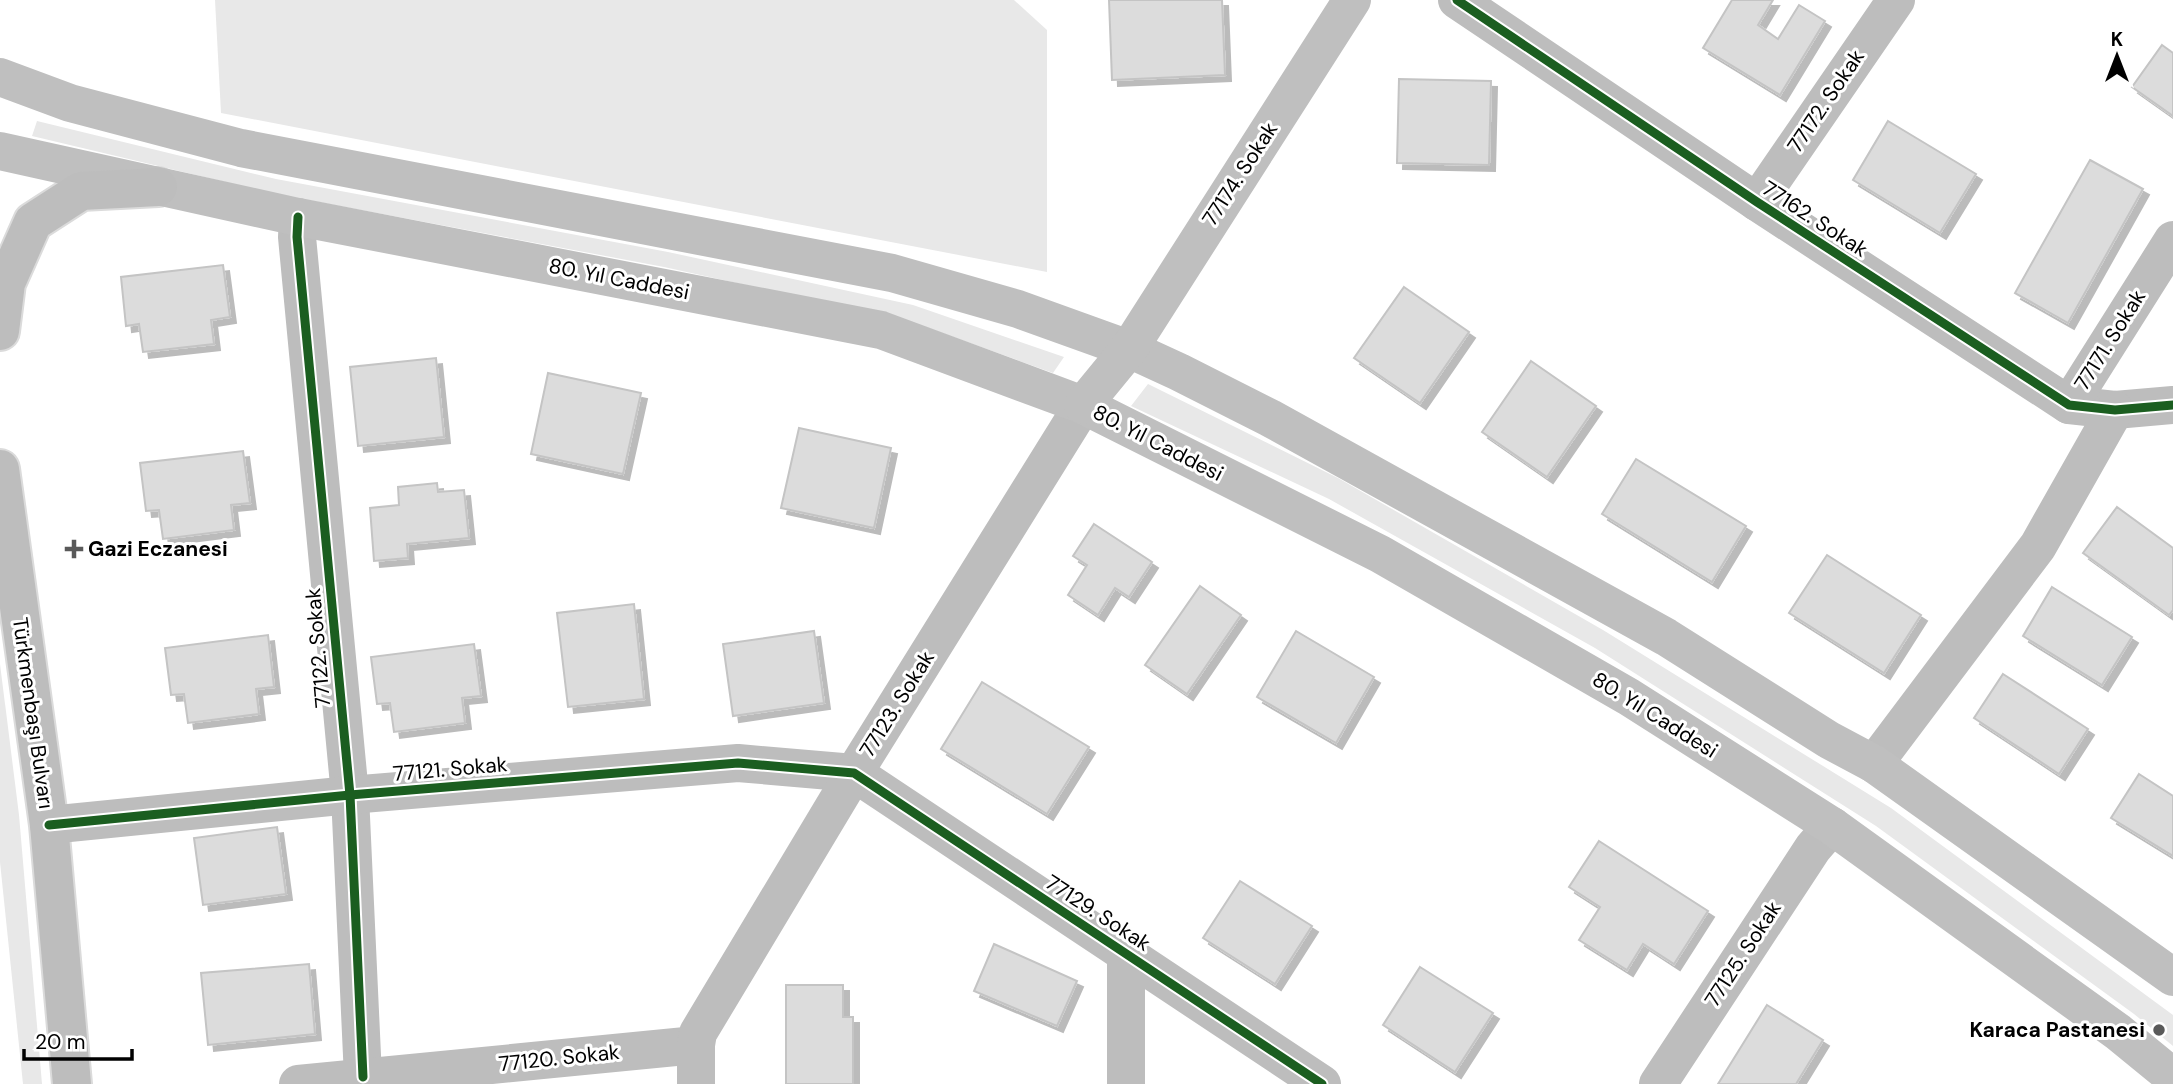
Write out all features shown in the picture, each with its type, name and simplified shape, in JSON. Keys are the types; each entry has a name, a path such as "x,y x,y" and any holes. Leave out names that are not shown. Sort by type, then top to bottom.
{"main road":[{"name":"77174. Sokak","path":"1083,405 1129,349 1352,0"},
{"path":"0,77 92,110 242,148 892,273 1018,309 1129,349 1270,418 1666,638 1829,740 1874,764 2172,974"},
{"name":"80. Yıl Caddesi","path":"0,151 298,217 881,330 1083,405 1380,554 1629,697 1832,826 2107,1024 2173,1077"}],"street":[{"name":"77162. Sokak","path":"1458,0 1757,202 2069,405 2115,410 2173,405"},
{"name":"77172. Sokak","path":"1757,202 1896,0"},
{"path":"0,331 6,283 33,222 81,191 158,187"},
{"name":"77122. Sokak","path":"298,217 296,237 350,795 363,1077"},
{"name":"77171. Sokak","path":"2069,405 2173,240"},
{"name":"77123. Sokak","path":"696,1084 698,1033 854,773 1083,405"},
{"path":"1874,764 2038,546 2115,410"},
{"name":"Türkmenbaşı Bulvarı","path":"0,469 48,825 72,1084"},
{"name":"77121. Sokak","path":"48,825 350,795 738,763 854,773"},
{"name":"77129. Sokak","path":"854,773 1322,1084"},
{"name":"77125. Sokak","path":"1658,1084 1813,848 1832,826"},
{"path":"1126,952 1126,1084"},
{"name":"77120. Sokak","path":"298,1084 696,1045"}],"shaded area":[{"path":"215,0 1014,0 1047,30 1047,272 221,113"},
{"path":"37,121 276,179 668,252 913,305 1064,357 1053,373 909,321 664,267 276,194 32,136"},
{"path":"1148,384 1338,478 1603,630 1891,808 2173,1015 2173,1046 2134,1014 1876,826 1595,648 1329,499 1131,406"},
{"path":"0,664 19,815 42,1084 23,1084 0,862"}],"building":[{"path":"1109,0 1222,0 1225,75 1112,80"},
{"path":"1732,0 1773,0 1758,25 1778,39 1799,5 1825,21 1780,95 1703,48"},
{"path":"2162,45 2173,53 2173,116 2132,87"},
{"path":"1399,79 1491,81 1489,165 1397,163"},
{"path":"1888,121 1976,174 1940,233 1853,180"},
{"path":"2090,160 2143,189 2068,323 2015,293"},
{"path":"223,265 230,317 211,320 214,344 143,352 139,324 126,326 121,277"},
{"path":"1404,287 1469,332 1420,403 1354,358"},
{"path":"436,358 444,437 358,446 350,367"},
{"path":"1531,361 1596,406 1547,477 1482,432"},
{"path":"548,373 641,393 623,474 531,454"},
{"path":"799,428 891,448 874,528 781,508"},
{"path":"243,451 250,503 231,505 234,530 163,539 159,510 146,511 140,463"},
{"path":"1636,459 1746,526 1712,582 1602,514"},
{"path":"437,483 438,492 464,490 469,538 407,544 408,558 374,561 370,508 399,505 398,487"},
{"path":"2117,507 2173,548 2173,610 2169,615 2083,553"},
{"path":"1094,524 1152,562 1129,597 1115,588 1098,615 1068,595 1087,565 1073,556"},
{"path":"1827,555 1921,615 1884,673 1789,613"},
{"path":"1200,586 1241,615 1187,694 1145,665"},
{"path":"2052,587 2132,637 2102,685 2023,636"},
{"path":"634,604 644,699 568,707 557,613"},
{"path":"814,631 824,703 733,716 723,644"},
{"path":"1296,631 1374,677 1336,743 1257,697"},
{"path":"268,635 274,687 256,689 259,714 188,723 184,694 171,695 165,648"},
{"path":"474,644 481,696 462,698 465,723 394,732 390,703 377,704 371,657"},
{"path":"2003,674 2088,729 2059,774 1974,718"},
{"path":"982,682 1089,747 1047,814 941,749"},
{"path":"2139,774 2173,796 2173,856 2111,818"},
{"path":"277,827 286,894 203,905 194,838"},
{"path":"1599,841 1708,911 1674,964 1643,944 1627,970 1579,940 1600,907 1569,887"},
{"path":"1240,881 1312,926 1275,984 1203,938"},
{"path":"994,944 1077,981 1057,1026 974,991"},
{"path":"309,964 315,1034 208,1045 201,973"},
{"path":"1420,967 1493,1013 1455,1072 1383,1025"},
{"path":"786,985 843,985 843,1017 853,1017 853,1084 786,1084"},
{"path":"1767,1005 1823,1040 1796,1084 1718,1084"}],"cycle path":[{"path":"1457,0 1757,202 2069,405 2115,410 2173,405"},
{"path":"298,217 297,237 350,795 363,1077"},
{"path":"49,825 350,795 738,763 854,773 1322,1084"}],"place":[{"name":"Gazi Eczanesi","path":"74,549"},
{"name":"Karaca Pastanesi","path":"2159,1030"}]}
